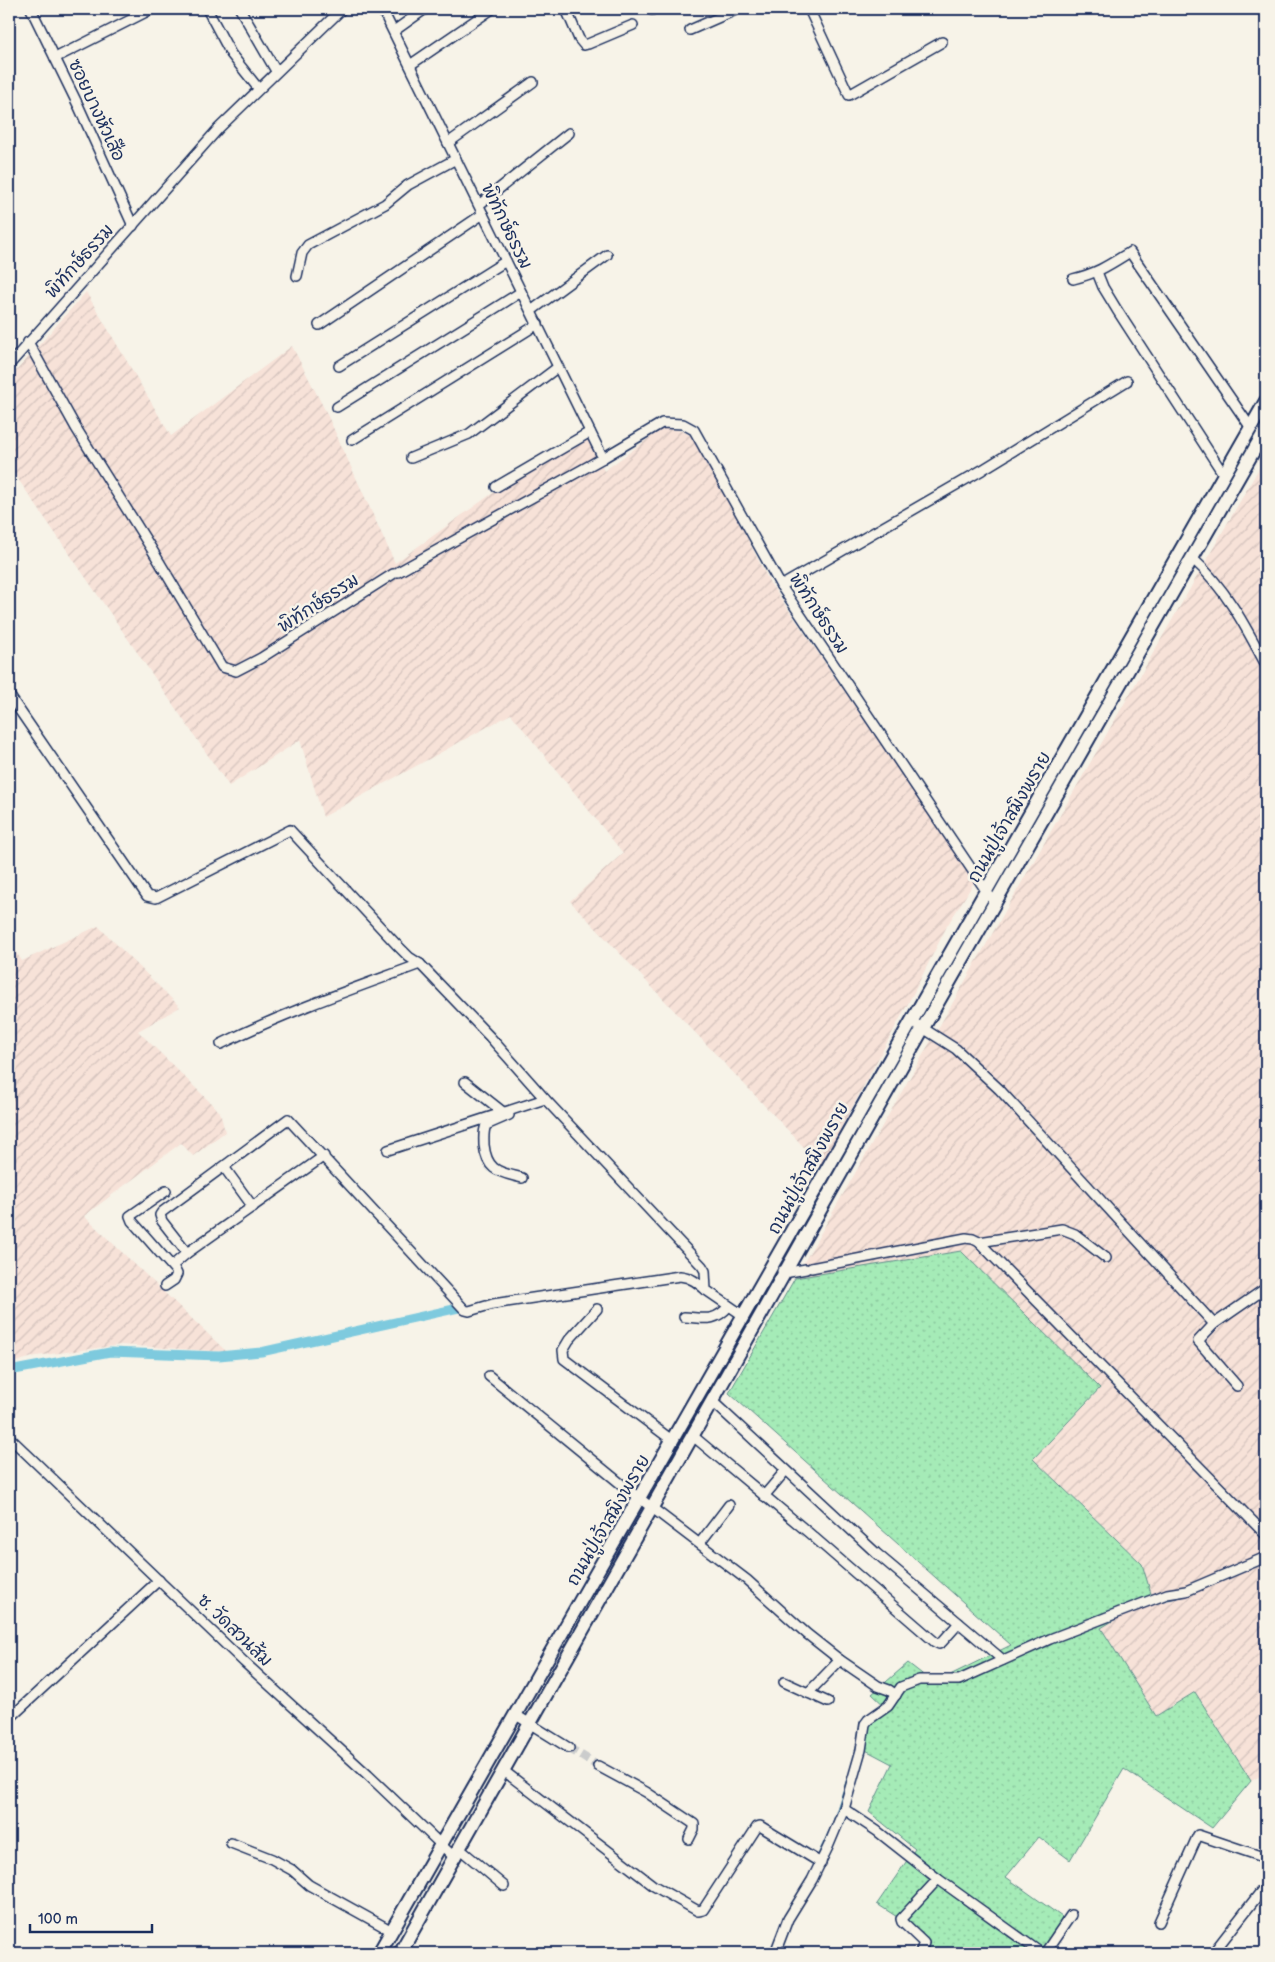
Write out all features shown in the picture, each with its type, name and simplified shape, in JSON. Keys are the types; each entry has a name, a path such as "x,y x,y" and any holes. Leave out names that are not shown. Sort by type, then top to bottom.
{"main road":[{"name":"ถนนปู่เจ้าสมิงพราย","path":"1187,555 1224,475 1266,400"},
{"name":"ถนนปู่เจ้าสมิงพราย","path":"405,1951 457,1854 693,1436 778,1269 911,1021 986,891 1118,674 1187,555 1266,430"},
{"name":"ถนนปู่เจ้าสมิงพราย","path":"379,1953 744,1316 778,1269 995,904 1118,674"}],"street":[{"path":"55,58 152,9"},
{"path":"207,9 231,54 258,88"},
{"path":"240,9 276,71"},
{"name":"พิทักษ์ธรรม","path":"9,365 219,128 258,88 342,9"},
{"name":"พิทักษ์ธรรม","path":"382,9 480,204 506,262 603,458"},
{"path":"394,31 425,9"},
{"path":"410,65 492,9"},
{"path":"567,9 579,39 584,45 633,25"},
{"path":"690,30 738,9"},
{"path":"809,9 849,95 942,42"},
{"name":"ซอยบางหัวเสือ","path":"32,10 133,226"},
{"path":"448,143 533,82"},
{"path":"480,204 569,133"},
{"path":"297,276 302,253 308,244 385,204 408,185 456,159"},
{"path":"319,326 483,214"},
{"path":"1072,279 1097,272 1130,252 1251,428"},
{"path":"531,311 607,255"},
{"path":"339,366 506,262"},
{"path":"1097,272 1117,310 1224,475"},
{"path":"337,407 521,292"},
{"path":"352,440 538,324"},
{"name":"พิทักษ์ธรรม","path":"28,342 76,428 222,667 236,671 261,658 395,573 603,458 662,423 673,422 683,424 694,430 781,586 995,904"},
{"path":"411,458 469,434 558,367"},
{"path":"781,586 982,470 1127,381"},
{"path":"496,487 590,432"},
{"path":"1187,555 1209,573 1230,601 1266,665"},
{"path":"9,695 147,896 153,898 158,896 290,830 409,958 420,964 490,1037 545,1099 702,1266 705,1271 706,1290"},
{"path":"221,1044 247,1031 325,999 420,964"},
{"path":"911,1021 956,1048 999,1089 1214,1324"},
{"path":"465,1082 503,1112"},
{"path":"388,1150 545,1099"},
{"path":"520,1106 513,1114 486,1126 484,1135 487,1160 492,1168 522,1178"},
{"path":"187,1253 162,1221 160,1215 162,1212 288,1119 465,1310 469,1311 493,1304 680,1276 695,1281 744,1316"},
{"path":"172,1266 187,1253 324,1156"},
{"path":"224,1166 253,1207"},
{"path":"166,1192 132,1214 130,1218 177,1274 174,1280 166,1286"},
{"path":"979,1242 1062,1229 1075,1234 1106,1258"},
{"path":"778,1269 808,1268 966,1238 979,1242 1266,1535"},
{"path":"1237,1386 1198,1341 1214,1324 1266,1288"},
{"path":"684,1317 714,1318 720,1316 729,1306"},
{"path":"597,1309 563,1350 564,1359 673,1441"},
{"path":"490,1376 640,1498 747,1580 807,1634 840,1660 878,1686 893,1693"},
{"path":"712,1401 876,1553 1000,1657"},
{"path":"693,1436 935,1642 938,1644 942,1642 959,1623"},
{"name":"ซ. วัดสวนส้ม","path":"9,1437 244,1662 441,1845 504,1886"},
{"path":"764,1496 786,1470"},
{"path":"700,1543 729,1505"},
{"path":"775,1953 788,1919 844,1809 861,1750 866,1724 868,1720 888,1706 893,1693 913,1681 959,1680 1000,1657 1168,1594 1186,1591 1266,1557"},
{"path":"9,1719 159,1580"},
{"path":"808,1693 840,1660"},
{"path":"784,1682 828,1702"},
{"path":"516,1715 569,1748"},
{"path":"598,1766 646,1792 694,1824 694,1829 689,1839"},
{"path":"504,1771 654,1886 698,1910 703,1910 756,1827 764,1827 818,1862"},
{"path":"844,1809 938,1879 1043,1953 1071,1915"},
{"path":"1159,1922 1195,1838 1198,1835 1266,1858"},
{"path":"231,1843 272,1859 292,1870 309,1885 392,1931"},
{"path":"920,1953 924,1943 901,1919 938,1879"},
{"path":"1213,1953 1266,1885"}],"shaded area":[{"path":"86,292 171,436 292,346 326,412 395,563 584,428 604,471 663,428 682,431 696,438 770,583 975,881 947,926 912,996 821,1165 570,901 623,853 511,714 323,817 300,740 229,786 9,466 9,379"},
{"path":"1266,456 1266,1773 1251,1781 1195,1692 1156,1716 1101,1628 1151,1597 1142,1564 1033,1459 1100,1388 961,1251 795,1278"},
{"path":"98,926 180,1007 138,1031 220,1112 225,1132 193,1156 181,1143 84,1216 227,1352 121,1345 36,1356 9,1364 9,942 22,961"}],"green space":[{"path":"961,1251 1100,1388 1033,1459 1142,1564 1152,1597 1101,1628 1156,1716 1195,1692 1251,1781 1212,1828 1124,1769 1070,1860 1039,1837 1006,1877 1062,1917 1053,1953 918,1953 922,1933 877,1904 915,1849 869,1812 892,1764 858,1746 869,1726 887,1708 872,1694 908,1663 926,1677 946,1677 1011,1645 729,1393 795,1278"}],"waterway":[{"path":"9,1371 110,1352 219,1356 261,1352 463,1307"},
{"path":"1159,1601 1183,1596"},
{"path":"882,1706 890,1696"},
{"path":"858,1744 861,1723 863,1722"},
{"path":"814,1865 833,1824 848,1778"}],"tunnel":[{"path":"569,1748 598,1766"}]}
